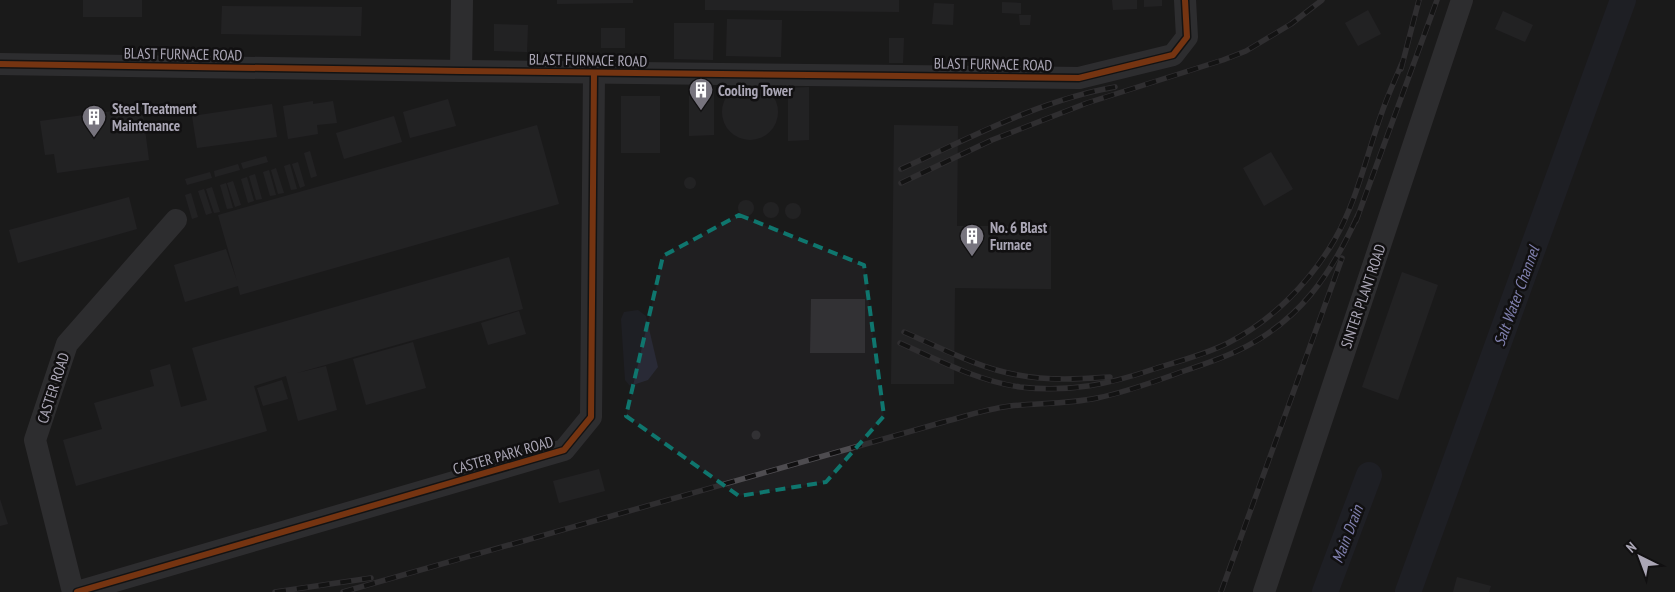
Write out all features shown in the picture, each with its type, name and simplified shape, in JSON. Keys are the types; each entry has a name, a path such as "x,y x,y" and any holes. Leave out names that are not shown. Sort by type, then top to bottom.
{"street":[{"path":"461,71 462,0"},
{"name":"BLAST FURNACE ROAD","path":"0,64 1079,78 1173,55 1187,37 1185,0"},
{"name":"SINTER PLANT ROAD","path":"1264,592 1462,0"},
{"name":"CASTER PARK ROAD","path":"77,592 564,450 591,417 594,73"},
{"name":"CASTER ROAD","path":"73,592 36,440 67,344 176,220"}],"highlighted area":[{"path":"739,215 864,265 884,416 826,482 739,496 626,416 663,256"}],"shaded area":[{"path":"0,0 1675,0 1675,592 0,592"}],"water":[{"path":"638,310 646,316 658,367 648,380 630,386 625,380 621,319 624,312"}],"building":[{"path":"83,0 142,0 142,17 83,17"},
{"path":"557,0 633,0 633,3 557,4"},
{"path":"705,0 899,0 899,12 705,10"},
{"path":"1112,0 1137,0 1137,9 1113,10"},
{"path":"1144,0 1162,0 1162,6 1144,7"},
{"path":"1002,2 1021,3 1021,14 1002,13"},
{"path":"934,3 954,4 953,25 932,24"},
{"path":"222,6 362,7 361,36 221,34"},
{"path":"1368,10 1381,34 1358,46 1345,23"},
{"path":"1503,11 1533,25 1525,42 1495,29"},
{"path":"1019,15 1031,15 1030,25 1020,25"},
{"path":"727,19 782,20 781,57 726,56"},
{"path":"674,23 714,23 713,60 674,59"},
{"path":"494,24 528,25 527,52 494,51"},
{"path":"601,28 625,28 625,48 601,48"},
{"path":"889,38 904,38 903,63 889,63"},
{"path":"745,84 755,84 770,92 776,101 778,112 776,123 770,132 755,140 745,140 734,135 727,128 722,117 722,107 727,96 734,89"},
{"name":"Cooling Tower","path":"714,87 714,135 689,136 689,88"},
{"path":"809,87 809,140 788,141 788,88"},
{"path":"621,96 660,96 660,153 621,153"},
{"path":"448,99 456,126 410,138 403,112"},
{"path":"313,101 313,104 333,101 337,123 317,125 318,134 288,139 283,106"},
{"path":"272,104 277,137 197,148 192,116"},
{"name":"Steel Treatment Maintenance","path":"142,107 149,160 57,173 54,154 45,155 40,121"},
{"path":"394,116 402,142 344,159 336,133"},
{"path":"537,125 559,204 240,295 238,286 185,302 174,265 226,249 237,281 218,215"},
{"name":"No. 6 Blast Furnace","path":"894,125 958,126 957,226 1051,226 1051,289 955,288 954,384 891,384"},
{"path":"310,151 317,176 311,178 304,153"},
{"path":"1271,152 1293,189 1264,206 1243,168"},
{"path":"266,156 268,162 243,169 241,163"},
{"path":"298,162 305,186 300,188 292,164"},
{"path":"238,164 240,170 215,177 214,171"},
{"path":"290,164 297,189 291,190 284,166"},
{"path":"276,168 284,193 278,194 271,170"},
{"path":"269,170 276,195 270,196 263,172"},
{"path":"210,172 212,178 187,185 185,179"},
{"path":"255,174 262,199 256,200 249,176"},
{"path":"247,177 254,201 248,203 241,179"},
{"path":"690,177 696,183 690,189 684,183"},
{"path":"233,181 241,205 235,207 227,183"},
{"path":"226,183 233,208 227,209 220,185"},
{"path":"212,187 220,212 214,213 206,189"},
{"path":"204,189 212,213 206,215 198,191"},
{"path":"191,193 198,217 192,219 185,195"},
{"path":"129,197 137,229 18,263 9,230"},
{"path":"746,200 752,202 754,208 752,214 746,216 740,214 738,208 740,202"},
{"path":"768,202 774,202 779,207 777,216 768,218 763,213 763,207"},
{"path":"793,203 799,205 801,211 799,217 793,219 787,217 785,211 787,205"},
{"path":"509,257 523,309 297,373 326,366 337,410 298,421 286,376 254,386 267,431 76,486 63,440 102,429 94,403 154,386 150,370 170,364 181,407 207,400 192,348"},
{"path":"1402,272 1438,285 1398,400 1362,387"},
{"path":"811,299 865,299 865,353 810,353"},
{"path":"519,311 526,334 488,345 481,323"},
{"path":"413,342 426,388 366,405 353,359"},
{"path":"282,380 288,399 263,406 257,388"},
{"path":"756,430 761,435 756,440 751,435"},
{"path":"599,469 605,491 559,503 553,481"},
{"path":"0,499 8,524 0,526"},
{"path":"1457,577 1491,586 1489,592 1453,592"}],"waterway":[{"name":"Salt Water Channel","path":"1408,592 1623,0"},
{"name":"Main Drain","path":"1325,592 1369,475"}],"railway":[{"path":"901,183 992,140 1087,103 1246,51 1291,24 1322,0"},
{"path":"1401,69 1419,0"},
{"path":"1356,221 1437,0"},
{"path":"900,343 974,375 1004,384 1038,389 1073,388 1123,379 1211,351 1228,343 1260,323 1289,298 1314,270 1335,239 1355,194 1383,108 1402,63"},
{"path":"901,169 1033,110 1087,93 1115,87"},
{"path":"343,592 975,413 1010,406 1097,398 1119,393 1211,362 1259,339 1295,311 1311,295 1324,277 1348,237 1358,215"},
{"path":"1221,592 1342,258"},
{"path":"904,332 960,357 1003,372 1053,379 1110,377"},
{"path":"275,592 371,578"}],"cycle path":[{"path":"0,64 1079,78 1173,55 1187,37 1185,0"},
{"path":"77,592 564,450 591,417 594,73"}],"place":[{"name":"Cooling Tower","path":"701,111"},
{"name":"Steel Treatment Maintenance","path":"94,138"},
{"name":"No. 6 Blast Furnace","path":"972,257"}]}
